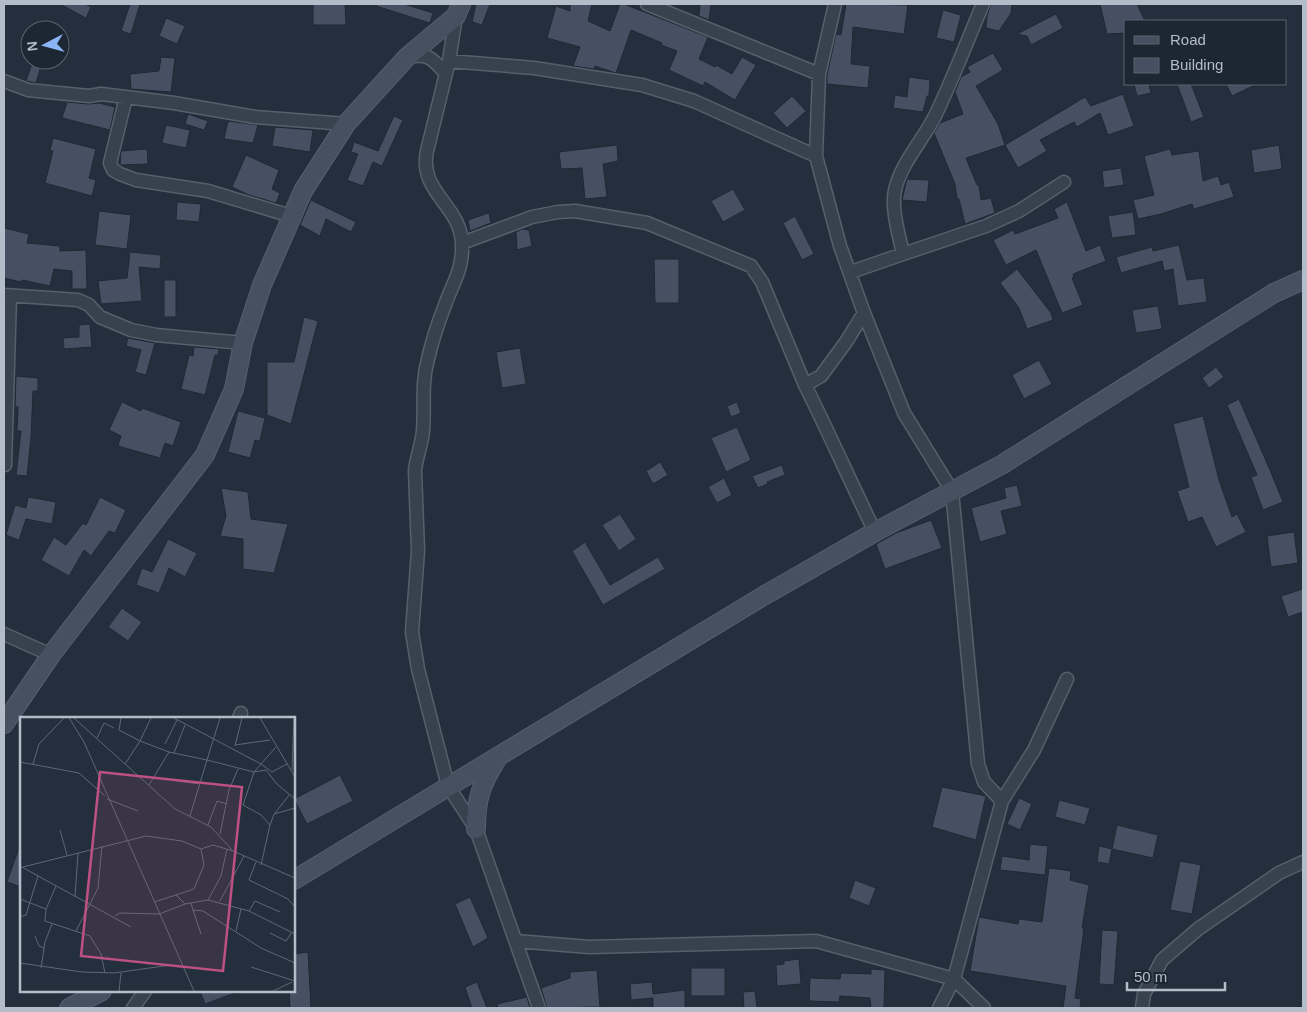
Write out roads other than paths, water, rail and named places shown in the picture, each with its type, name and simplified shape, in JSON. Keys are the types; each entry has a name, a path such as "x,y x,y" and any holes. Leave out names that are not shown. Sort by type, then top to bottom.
{"street":[{"path":"647,4 819,74"},
{"path":"835,4 819,74 816,156 840,246 851,272 864,313 904,413 952,492 978,764 984,782 1002,801"},
{"path":"903,254 896,222 894,192 901,174 934,117 984,4"},
{"path":"4,724 51,655 205,454 234,389 243,343 262,285 303,191 346,124 407,57 458,10"},
{"path":"458,10 448,67 429,142 425,167 434,189 456,218 462,243 460,266 455,284 445,303 424,373 423,433 415,471 418,551 412,616 413,643 448,786 476,828 539,1008"},
{"path":"407,57 427,56 448,67 534,68 642,86 694,101 816,156"},
{"path":"4,81 28,90 89,96 101,94 174,103 255,117 346,124"},
{"path":"126,97 110,163 113,170 136,180 208,191 291,216"},
{"path":"851,272 986,226 1019,211 1064,182"},
{"path":"462,243 532,217 575,211 647,223 751,266 762,282 805,385 875,532"},
{"path":"295,879 765,595 875,532 1004,464 1274,293 1303,280"},
{"path":"5,465 7,295 78,300 89,305 100,317 132,330 156,335 243,343"},
{"path":"805,385 821,376 864,313"},
{"path":"4,634 51,655"},
{"path":"940,1008 954,979 1002,801 1034,750 1067,679"},
{"path":"476,828 476,807 481,788 499,756"},
{"path":"1142,1008 1144,994 1162,960 1198,929 1280,873 1303,862"},
{"path":"516,941 589,947 816,940 954,979 984,1008"},
{"path":"69,1008 100,992"},
{"path":"132,1008 144,992"}]}
